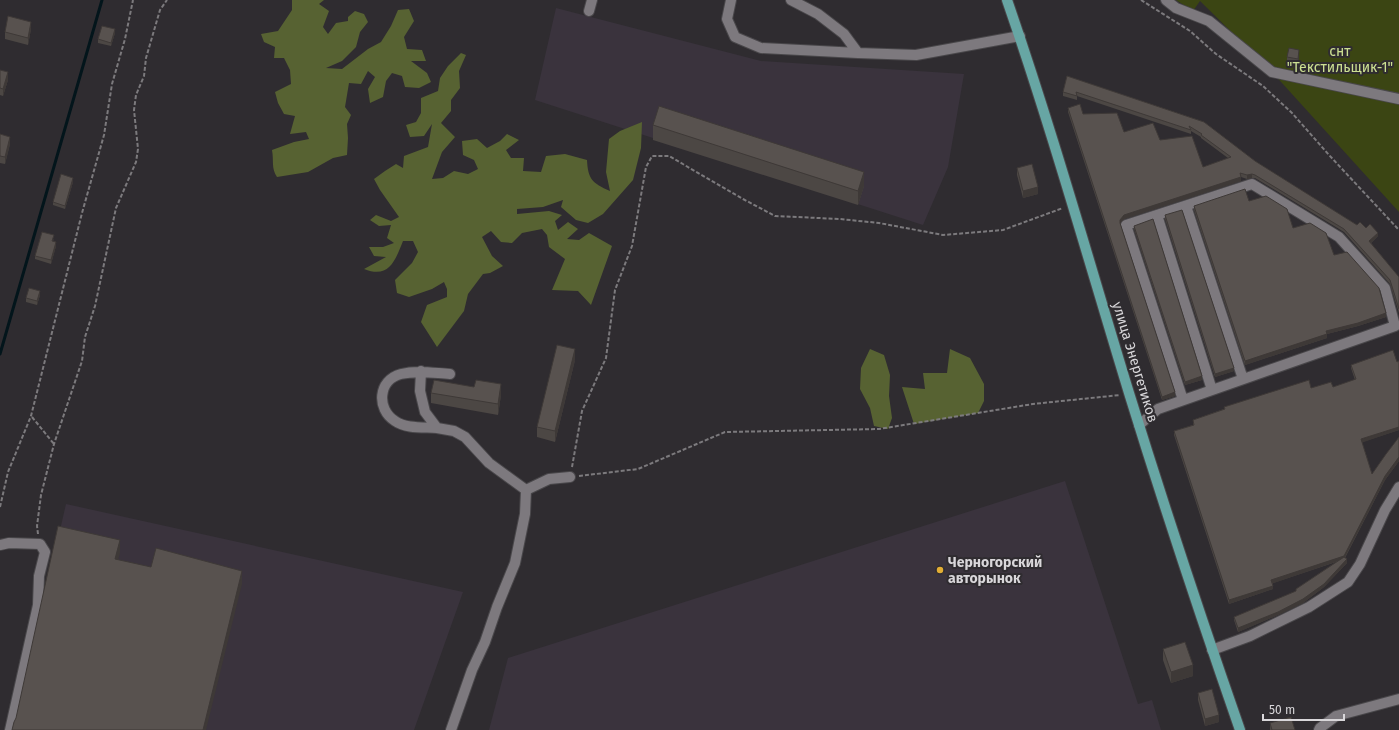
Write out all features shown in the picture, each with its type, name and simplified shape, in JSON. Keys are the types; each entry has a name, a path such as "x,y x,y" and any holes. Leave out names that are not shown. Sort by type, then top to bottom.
{"main road":[{"name":"улица Энергетиков","path":"1007,0 1020,36 1139,425 1212,650 1240,730"}],"lane":[{"path":"589,11 592,0"},
{"path":"732,0 727,19 735,37 761,48 916,55 1020,36"},
{"path":"792,0 818,14 844,34 858,53"},
{"path":"1166,0 1176,8 1209,21 1272,72 1399,99"},
{"path":"1139,425 1158,409 1395,326 1385,288 1339,237 1252,184 1126,225 1183,400"},
{"path":"1186,206 1243,379"},
{"path":"1157,215 1212,390"},
{"path":"450,374 421,371 400,374 388,381 381,394 383,409 395,421 410,427 437,428 454,431 465,437 489,462 526,490"},
{"path":"421,371 420,391 425,412 437,428"},
{"path":"526,490 549,479 570,476"},
{"path":"1212,650 1250,636 1309,607 1348,582 1360,564 1385,510 1399,487"},
{"path":"451,730 472,670 485,642 497,607 515,563 525,514 526,490"},
{"path":"0,545 9,543 40,544 45,552 39,576 38,605 10,730"},
{"path":"1319,730 1336,716 1399,699"}],"path":[{"path":"0,506 8,472 31,416 78,227 104,135 112,84 124,39 132,0"},
{"path":"40,544 37,526 41,495 54,444 82,361 85,337 96,300 116,208 136,162 138,148 134,110 136,95 144,76 146,58 160,10 167,0"},
{"path":"1142,0 1190,31 1216,54 1263,86 1292,113 1399,230"},
{"path":"1072,204 1003,230 943,235 840,219 775,216 669,156 652,156 646,167 632,246 615,290 606,358 582,411 570,476 638,469 725,432 879,429 1033,404 1130,394"},
{"path":"31,416 54,444"}],"shaded area":[{"path":"556,8 761,61 964,74 948,167 923,225 535,100"},
{"name":"Черногорский авторынок","path":"1065,481 1138,704 1152,700 1161,730 489,730 508,658"},
{"path":"66,504 463,592 414,730 14,730"}],"green space":[{"path":"292,0 324,0 319,4 329,11 323,27 328,34 336,23 348,21 348,17 355,11 364,14 368,22 360,32 356,47 342,61 326,68 342,69 368,49 381,42 391,26 398,10 409,9 414,21 404,37 407,49 422,50 426,61 411,61 427,73 431,82 419,88 405,87 402,76 392,73 386,81 383,97 370,103 368,89 375,77 368,71 361,84 349,83 345,107 351,115 347,124 347,155 333,158 308,172 277,177 273,167 272,150 294,142 309,139 306,132 290,134 295,116 284,114 278,103 275,92 291,84 290,70 284,58 274,58 275,47 264,42 261,34 278,31 292,10"},
{"name":"снт \"Текстильщик-1\"","path":"1176,0 1399,0 1399,212 1272,72 1200,1 1193,11"},
{"path":"461,53 466,55 459,71 460,88 451,100 451,111 441,123 455,137 442,152 432,179 443,178 454,171 468,174 478,169 474,160 463,155 462,141 477,139 487,148 500,141 507,134 519,140 506,150 511,158 524,158 523,171 541,172 546,156 565,154 587,160 588,172 592,180 610,191 606,172 609,139 620,131 642,122 641,148 633,180 603,214 588,223 576,220 561,207 563,200 543,207 517,209 517,214 549,211 562,215 555,221 558,230 568,222 578,229 567,239 579,240 589,233 612,246 591,305 578,291 552,290 565,259 549,247 547,235 542,229 522,233 512,243 501,242 491,231 482,237 492,256 503,266 490,273 483,274 468,294 464,311 437,347 421,322 427,305 447,297 447,289 444,282 432,289 409,297 397,293 395,280 412,263 418,252 413,241 403,241 394,261 385,270 380,272 364,269 386,257 374,256 369,247 383,247 394,243 387,238 391,225 379,226 370,220 376,215 391,221 399,217 374,179 396,164 403,168 404,156 428,147 432,124 424,136 410,137 406,125 416,122 421,113 421,98 438,91 440,78 448,66"},
{"path":"870,349 884,355 890,375 889,396 892,418 888,429 874,426 870,408 860,389 861,368"},
{"path":"950,349 970,358 984,384 984,401 978,413 914,424 902,387 925,389 923,373 947,373"}],"building":[{"path":"8,16 31,22 28,38 5,32"},
{"path":"102,26 115,29 111,43 98,39"},
{"path":"1289,48 1299,50 1298,59 1287,57"},
{"path":"0,70 8,72 3,89 0,88"},
{"path":"1067,76 1204,122 1255,161 1357,225 1360,222 1366,228 1370,224 1378,233 1369,241 1399,277 1399,309 1390,280 1344,229 1255,175 1240,173 1241,177 1124,215 1120,220 1120,223 1175,392 1162,397 1068,108 1080,104 1083,114 1117,113 1124,132 1153,123 1160,140 1192,136 1203,167 1231,157 1201,135 1202,134 1189,126 1191,130 1076,92 1077,96 1063,92"},
{"path":"659,106 864,172 858,191 653,125"},
{"path":"0,134 10,137 5,157 0,156"},
{"path":"1032,164 1038,187 1023,191 1017,168"},
{"path":"61,174 73,178 65,206 53,202"},
{"path":"1245,189 1249,201 1266,196 1287,209 1293,228 1310,223 1326,233 1334,255 1347,252 1379,288 1386,313 1358,323 1326,331 1327,334 1245,361 1194,206"},
{"path":"1182,210 1234,368 1215,374 1165,215"},
{"path":"1153,219 1202,376 1185,382 1134,226"},
{"path":"42,232 54,235 52,241 56,242 51,260 35,256"},
{"path":"29,288 40,291 37,301 26,298"},
{"path":"557,345 575,349 555,431 537,427"},
{"path":"1393,350 1397,362 1399,361 1399,427 1361,439 1372,474 1399,437 1399,457 1385,476 1344,556 1271,580 1273,586 1229,600 1174,431 1194,425 1193,420 1225,409 1224,407 1309,380 1311,388 1331,382 1333,387 1356,379 1351,365"},
{"path":"434,380 474,387 476,380 501,384 498,404 431,393"},
{"path":"58,526 120,540 115,559 151,567 156,548 242,571 203,730 12,730 16,718"},
{"path":"1344,557 1347,559 1324,584 1303,599 1278,612 1238,628 1234,617 1296,591 1296,589"},
{"path":"1185,642 1193,665 1171,672 1163,649"},
{"path":"1212,689 1219,715 1205,719 1198,693"},
{"path":"1291,717 1295,730 1272,730 1270,723"}],"waterway":[{"path":"0,354 102,0"}],"place":[{"name":"Черногорский авторынок","path":"940,570"}]}
